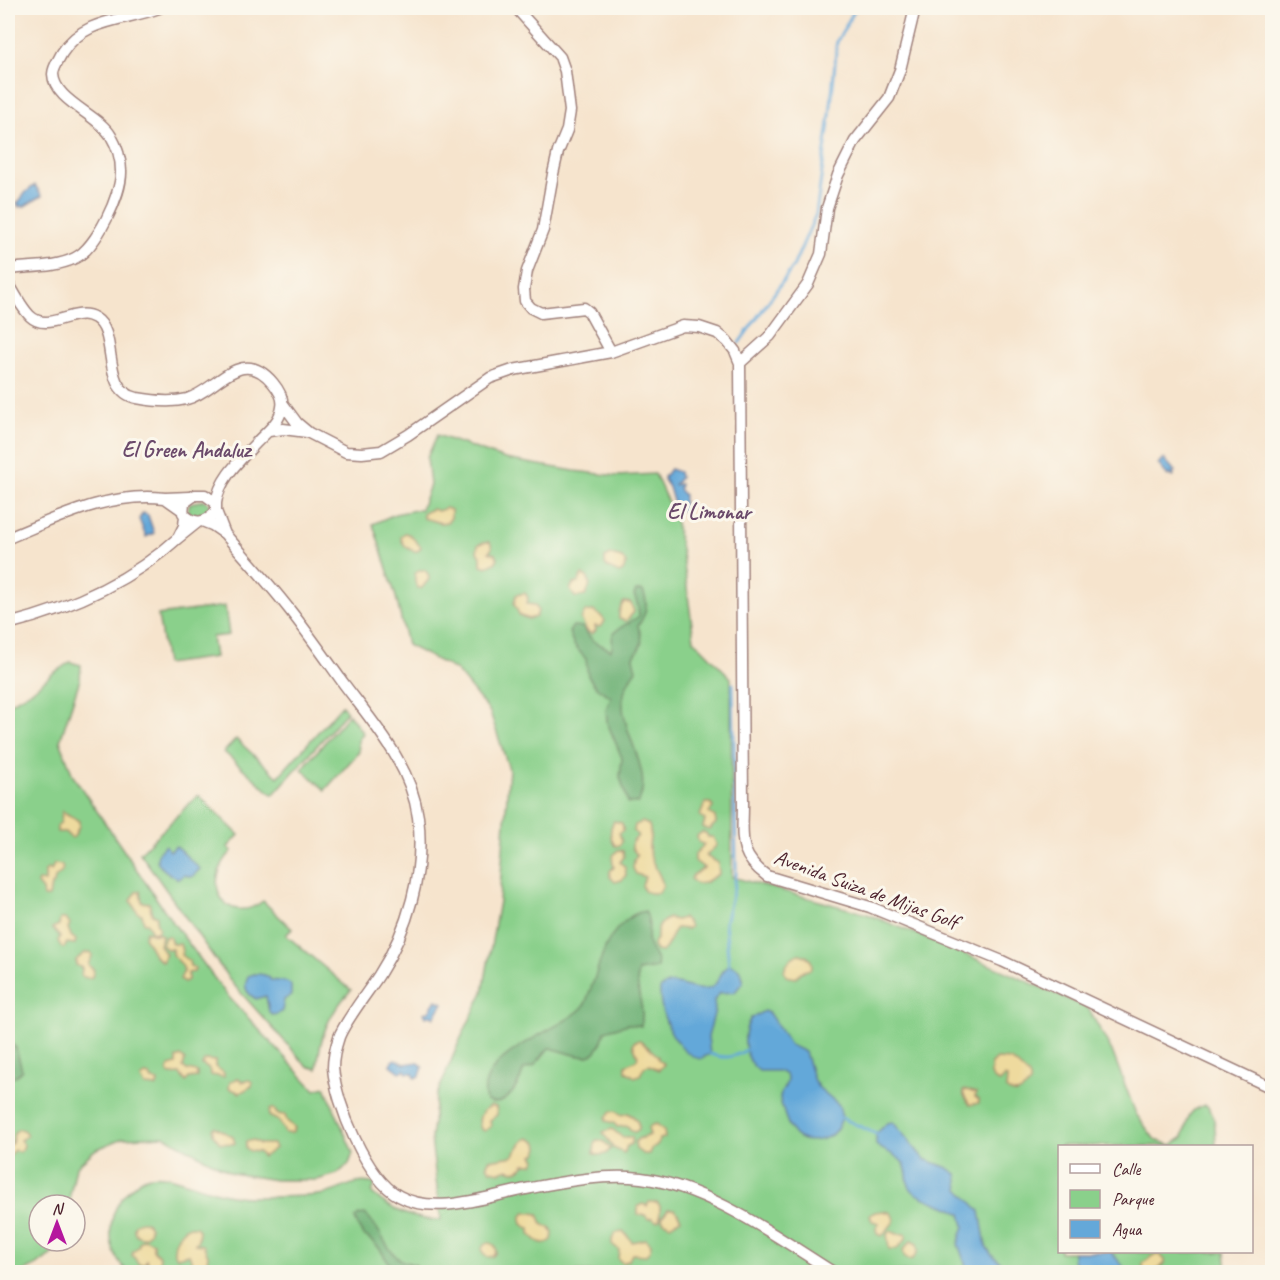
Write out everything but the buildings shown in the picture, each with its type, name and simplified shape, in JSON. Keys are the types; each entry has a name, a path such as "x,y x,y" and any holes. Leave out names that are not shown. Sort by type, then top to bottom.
{"street":[{"path":"8,269 58,264 77,257 91,244 119,189 122,171 111,136 101,124 63,95 53,74 56,63 67,46 82,31 113,18 159,8"},
{"path":"8,282 31,317 40,322 86,314 101,322 105,331 114,378 122,389 134,397 156,400 186,399 199,395 234,370 249,367 268,378 297,423 309,433 346,452 381,451 490,378 513,370 612,352 590,312 584,308 541,312 531,308 525,301 527,271 543,230 553,174 558,152 567,130 570,111 565,71 560,57 516,8"},
{"path":"740,363 770,336 808,284 821,254 827,208 838,175 855,141 889,98 900,70 915,8"},
{"name":"Avenida Suiza de Mijas Golf","path":"612,352 683,326 699,327 717,333 727,340 740,363 743,843 746,856 756,868 767,876 870,907 1002,961 1272,1088"},
{"path":"8,624 60,609 125,578 200,522 208,519 216,507 219,490 229,473 269,430 279,417 283,404"},
{"path":"269,430 283,429 309,433"},
{"path":"8,538 81,509 136,496 165,498 206,495 216,507 225,534"},
{"path":"178,538 184,526 184,503 190,497"},
{"path":"165,498 183,513 200,522 212,525 225,534 289,609 377,728 400,763 411,789 416,807 419,841 416,882 410,909 389,960 339,1036 333,1064 337,1090 355,1139 385,1186 399,1197 435,1206 561,1182 628,1178 658,1181 699,1194 728,1209 833,1272"}],"green space":[{"path":"437,435 505,459 617,476 655,474 675,518 694,640 731,678 732,877 867,914 1088,1008 1112,1051 1136,1114 1155,1140 1171,1145 1058,1145 1058,1253 1225,1253 1227,1272 128,1272 115,1253 111,1232 112,1220 115,1210 128,1191 141,1180 151,1176 167,1177 218,1192 245,1197 318,1195 367,1182 375,1184 372,1193 387,1205 412,1216 441,1220 431,1139 436,1097 483,992 499,901 509,769 490,712 456,670 407,645 396,597 373,524 395,514 421,509 430,485 427,458"},
{"path":"205,500 211,506 211,512 198,518 187,512 190,503"},
{"path":"636,591 643,591 646,609 638,626 642,639 641,646 633,658 636,670 625,691 623,712 640,765 642,791 638,803 628,803 620,777 622,758 607,722 606,709 611,697 596,687 588,676 586,659 574,645 569,632 573,626 582,627 593,641 611,650 614,632 639,616 634,595"},
{"path":"225,606 229,635 212,637 215,657 166,664 158,615"},
{"path":"70,662 81,665 80,679 60,741 73,776 169,917 226,994 315,1090 325,1087 353,1153 349,1164 337,1174 317,1180 275,1180 232,1173 164,1136 123,1138 95,1150 76,1167 70,1193 27,1193 27,1253 53,1253 23,1272 8,1272 8,704 33,690"},
{"path":"342,705 347,712 273,795 224,752 236,739 278,777"},
{"path":"349,714 363,733 358,741 359,752 325,790 302,769"},
{"path":"198,795 239,835 228,847 232,851 222,865 218,878 218,889 222,899 229,906 239,909 251,908 263,901 292,929 286,935 351,990 336,1008 326,1026 317,1069 307,1066 232,983 140,853"},
{"path":"645,911 649,922 648,941 658,964 657,968 638,971 641,1026 628,1024 605,1031 601,1043 591,1055 577,1056 549,1048 534,1066 524,1069 511,1094 500,1102 486,1101 485,1085 492,1071 519,1047 569,1018 583,1007 602,956 615,931 627,919"},
{"path":"8,1040 16,1048 22,1070 8,1080"},
{"path":"1206,1105 1210,1109 1216,1145 1171,1145 1183,1137 1187,1120 1195,1109 1200,1107"},
{"path":"365,1214 393,1253 398,1258 416,1265 420,1272 395,1272 379,1248 360,1230 355,1218"}],"sand":[{"path":"446,508 451,510 451,518 447,522 441,523 423,518 423,513 432,509 438,511"},
{"path":"405,533 421,547 418,551 404,545 401,536"},
{"path":"490,542 492,548 489,552 498,558 495,563 487,567 481,565 481,556 477,552 478,545"},
{"path":"611,555 622,558 626,563 623,571 619,573 605,564 605,558"},
{"path":"419,570 425,570 429,579 422,588 418,588 415,582 415,574"},
{"path":"582,575 589,580 589,589 585,596 575,597 570,590 573,584 578,583"},
{"path":"525,593 528,598 527,604 535,605 538,611 536,617 529,619 520,616 514,604 516,595"},
{"path":"624,602 631,603 634,612 626,621 619,619"},
{"path":"593,611 605,621 601,627 595,626 596,630 592,634 587,631 581,619 585,612"},
{"path":"705,803 710,803 713,807 709,813 715,817 716,823 709,830 703,827 705,820 700,816"},
{"path":"62,811 79,821 74,837 71,838 65,832 57,832"},
{"path":"614,821 622,823 623,830 619,833 622,841 620,845 615,846 611,834"},
{"path":"642,822 649,825 650,829 650,854 663,885 659,893 644,891 642,885 645,877 636,874 633,868 637,855 632,848 632,842 638,836 634,831 635,825"},
{"path":"702,832 708,837 713,837 717,845 706,856 718,863 719,874 704,883 696,884 691,879 693,875 704,868 695,861 695,854 704,845 698,841 697,836"},
{"path":"618,850 623,851 624,857 620,862 625,867 626,875 622,880 615,882 610,877 610,871 614,867 614,854"},
{"path":"54,864 62,865 62,871 51,885 49,897 43,897 42,890 37,884 38,881 45,882 45,871 48,869 51,871"},
{"path":"140,891 142,902 149,903 152,914 157,916 159,929 156,933 152,932 147,923 144,923 142,914 138,913 131,901 136,892"},
{"path":"669,918 676,920 683,918 690,927 676,928 665,949 662,952 656,951 653,946 657,939 658,929"},
{"path":"60,919 65,919 70,924 68,928 71,936 76,940 75,944 67,943 64,948 58,941 60,937 52,928 59,925"},
{"path":"146,931 162,936 159,945 166,954 162,962 153,953 144,937"},
{"path":"169,936 172,944 180,944 181,955 189,961 190,966 195,968 194,972 188,973 188,980 184,982 180,979 184,971 182,965 172,954 172,949 167,949 162,945 165,937"},
{"path":"91,952 92,956 88,965 94,970 92,977 87,978 81,976 82,968 76,965 76,960 85,953"},
{"path":"800,954 810,959 811,969 801,972 796,978 786,976 784,971 788,963 794,956"},
{"path":"640,1040 664,1064 659,1070 649,1065 644,1067 640,1075 635,1077 626,1071 626,1065 638,1057 633,1044"},
{"path":"181,1056 185,1060 183,1067 197,1072 197,1077 189,1078 186,1082 180,1074 170,1075 168,1073 169,1066 176,1064 176,1058"},
{"path":"997,1059 1010,1060 1015,1063 1028,1075 1030,1084 1018,1092 1009,1092 1006,1089 1007,1078 1005,1077 1000,1082 991,1076 992,1064"},
{"path":"207,1060 215,1061 215,1066 224,1073 224,1077 211,1075 209,1069 202,1065"},
{"path":"145,1075 158,1081 157,1087 145,1086 141,1078"},
{"path":"238,1078 242,1082 249,1080 252,1086 240,1093 229,1088 230,1082"},
{"path":"963,1091 976,1093 975,1097 979,1103 970,1105"},
{"path":"491,1106 496,1107 497,1115 490,1120 491,1126 485,1131 481,1129 479,1122 484,1110"},
{"path":"270,1109 274,1109 277,1114 285,1115 287,1121 295,1128 292,1133 285,1133 279,1121 269,1116"},
{"path":"616,1111 622,1115 628,1113 633,1116 639,1129 635,1132 631,1131 628,1126 617,1127 614,1123 606,1121 606,1117 611,1112"},
{"path":"657,1124 664,1131 665,1138 659,1139 658,1144 651,1149 649,1154 643,1154 636,1149 635,1142 650,1135 648,1128"},
{"path":"215,1127 233,1137 235,1143 220,1143 213,1134"},
{"path":"19,1129 23,1130 27,1136 20,1140 24,1145 22,1150 19,1152 14,1150 11,1155 8,1154 8,1146 12,1143 14,1133"},
{"path":"612,1129 622,1137 632,1137 632,1144 627,1146 624,1153 613,1148 604,1135 603,1132"},
{"path":"529,1138 538,1143 539,1148 533,1155 536,1159 533,1164 525,1164 515,1171 490,1170 487,1165 489,1160 513,1156 524,1140"},
{"path":"253,1140 260,1144 273,1144 275,1148 263,1157 259,1152 246,1148 246,1142"},
{"path":"598,1140 611,1148 606,1154 594,1154 595,1141"},
{"path":"649,1202 657,1202 660,1206 660,1220 656,1221 652,1218 648,1219 645,1215 638,1215 638,1206 643,1204 647,1206"},
{"path":"668,1209 675,1209 681,1219 670,1225 663,1221 662,1217"},
{"path":"884,1211 891,1213 894,1219 882,1236 877,1234 876,1228 879,1223 872,1221 870,1215"},
{"path":"525,1212 538,1214 542,1224 550,1228 553,1233 552,1240 543,1243 532,1237 530,1229 522,1224 521,1218"},
{"path":"142,1221 150,1229 142,1237 134,1229"},
{"path":"187,1227 196,1227 199,1230 195,1244 203,1245 208,1255 206,1268 200,1271 194,1268 189,1254 177,1257 174,1253 177,1238"},
{"path":"891,1231 906,1234 906,1239 897,1249 889,1249 887,1234"},
{"path":"624,1232 632,1242 646,1239 651,1244 650,1251 646,1255 632,1254 629,1260 623,1263 618,1259 619,1250 612,1244 612,1239 616,1233"},
{"path":"145,1239 153,1243 153,1250 160,1256 159,1265 155,1268 150,1266 147,1260 144,1264 139,1264 132,1255 140,1241"},
{"path":"911,1241 917,1244 918,1251 910,1260 904,1256 903,1250"},
{"path":"489,1243 494,1245 496,1250 494,1255 489,1257 484,1255 482,1250 484,1245"},
{"path":"1155,1255 1160,1255 1165,1260 1165,1264 1154,1271 1147,1272 1143,1269 1143,1263"}],"water":[{"path":"35,185 42,196 19,207 17,204"},
{"path":"1164,459 1175,471 1173,477 1170,474 1168,476 1158,464"},
{"path":"670,469 679,472 680,478 674,485 680,484 679,489 684,495 683,510 676,512 669,487 664,480"},
{"path":"143,513 148,515 154,533 146,537 139,519"},
{"path":"165,845 170,851 176,846 200,869 192,877 184,875 178,879 167,872 157,861 157,856"},
{"path":"729,965 740,971 743,982 735,992 720,993 714,1000 715,1010 708,1037 710,1054 700,1059 683,1048 670,1030 662,1009 660,989 670,984 701,990 711,988"},
{"path":"264,975 271,980 287,982 291,985 291,995 284,1000 282,1011 278,1014 272,1015 269,1012 266,996 256,999 248,992 246,980 248,976"},
{"path":"436,1000 443,1003 434,1018 430,1015 426,1017 424,1013 429,1011"},
{"path":"764,1011 769,1013 790,1045 805,1052 814,1081 839,1105 842,1118 837,1129 827,1137 809,1141 794,1134 787,1122 780,1099 787,1082 786,1075 779,1071 759,1071 750,1060 745,1046 748,1024 751,1018"},
{"path":"395,1059 405,1064 418,1062 423,1067 420,1076 415,1078 413,1073 407,1073 405,1070 400,1072 391,1065"},
{"path":"893,1122 924,1159 957,1174 959,1189 980,1211 986,1246 991,1254 1012,1272 968,1272 958,1244 964,1226 961,1214 914,1192 909,1186 903,1163 876,1145 876,1134 887,1123"},
{"path":"1073,1253 1112,1253 1128,1272 1081,1272 1073,1260"}],"waterway":[{"path":"739,343 793,267 816,214 830,115 837,41 856,8"},
{"path":"729,965 725,923 736,874 733,684"},
{"path":"710,1054 729,1057 746,1050"},
{"path":"842,1118 876,1134"}],"district":[{"name":"El Green Andaluz","path":"186,450"},
{"name":"El Limonar","path":"709,512"}]}
